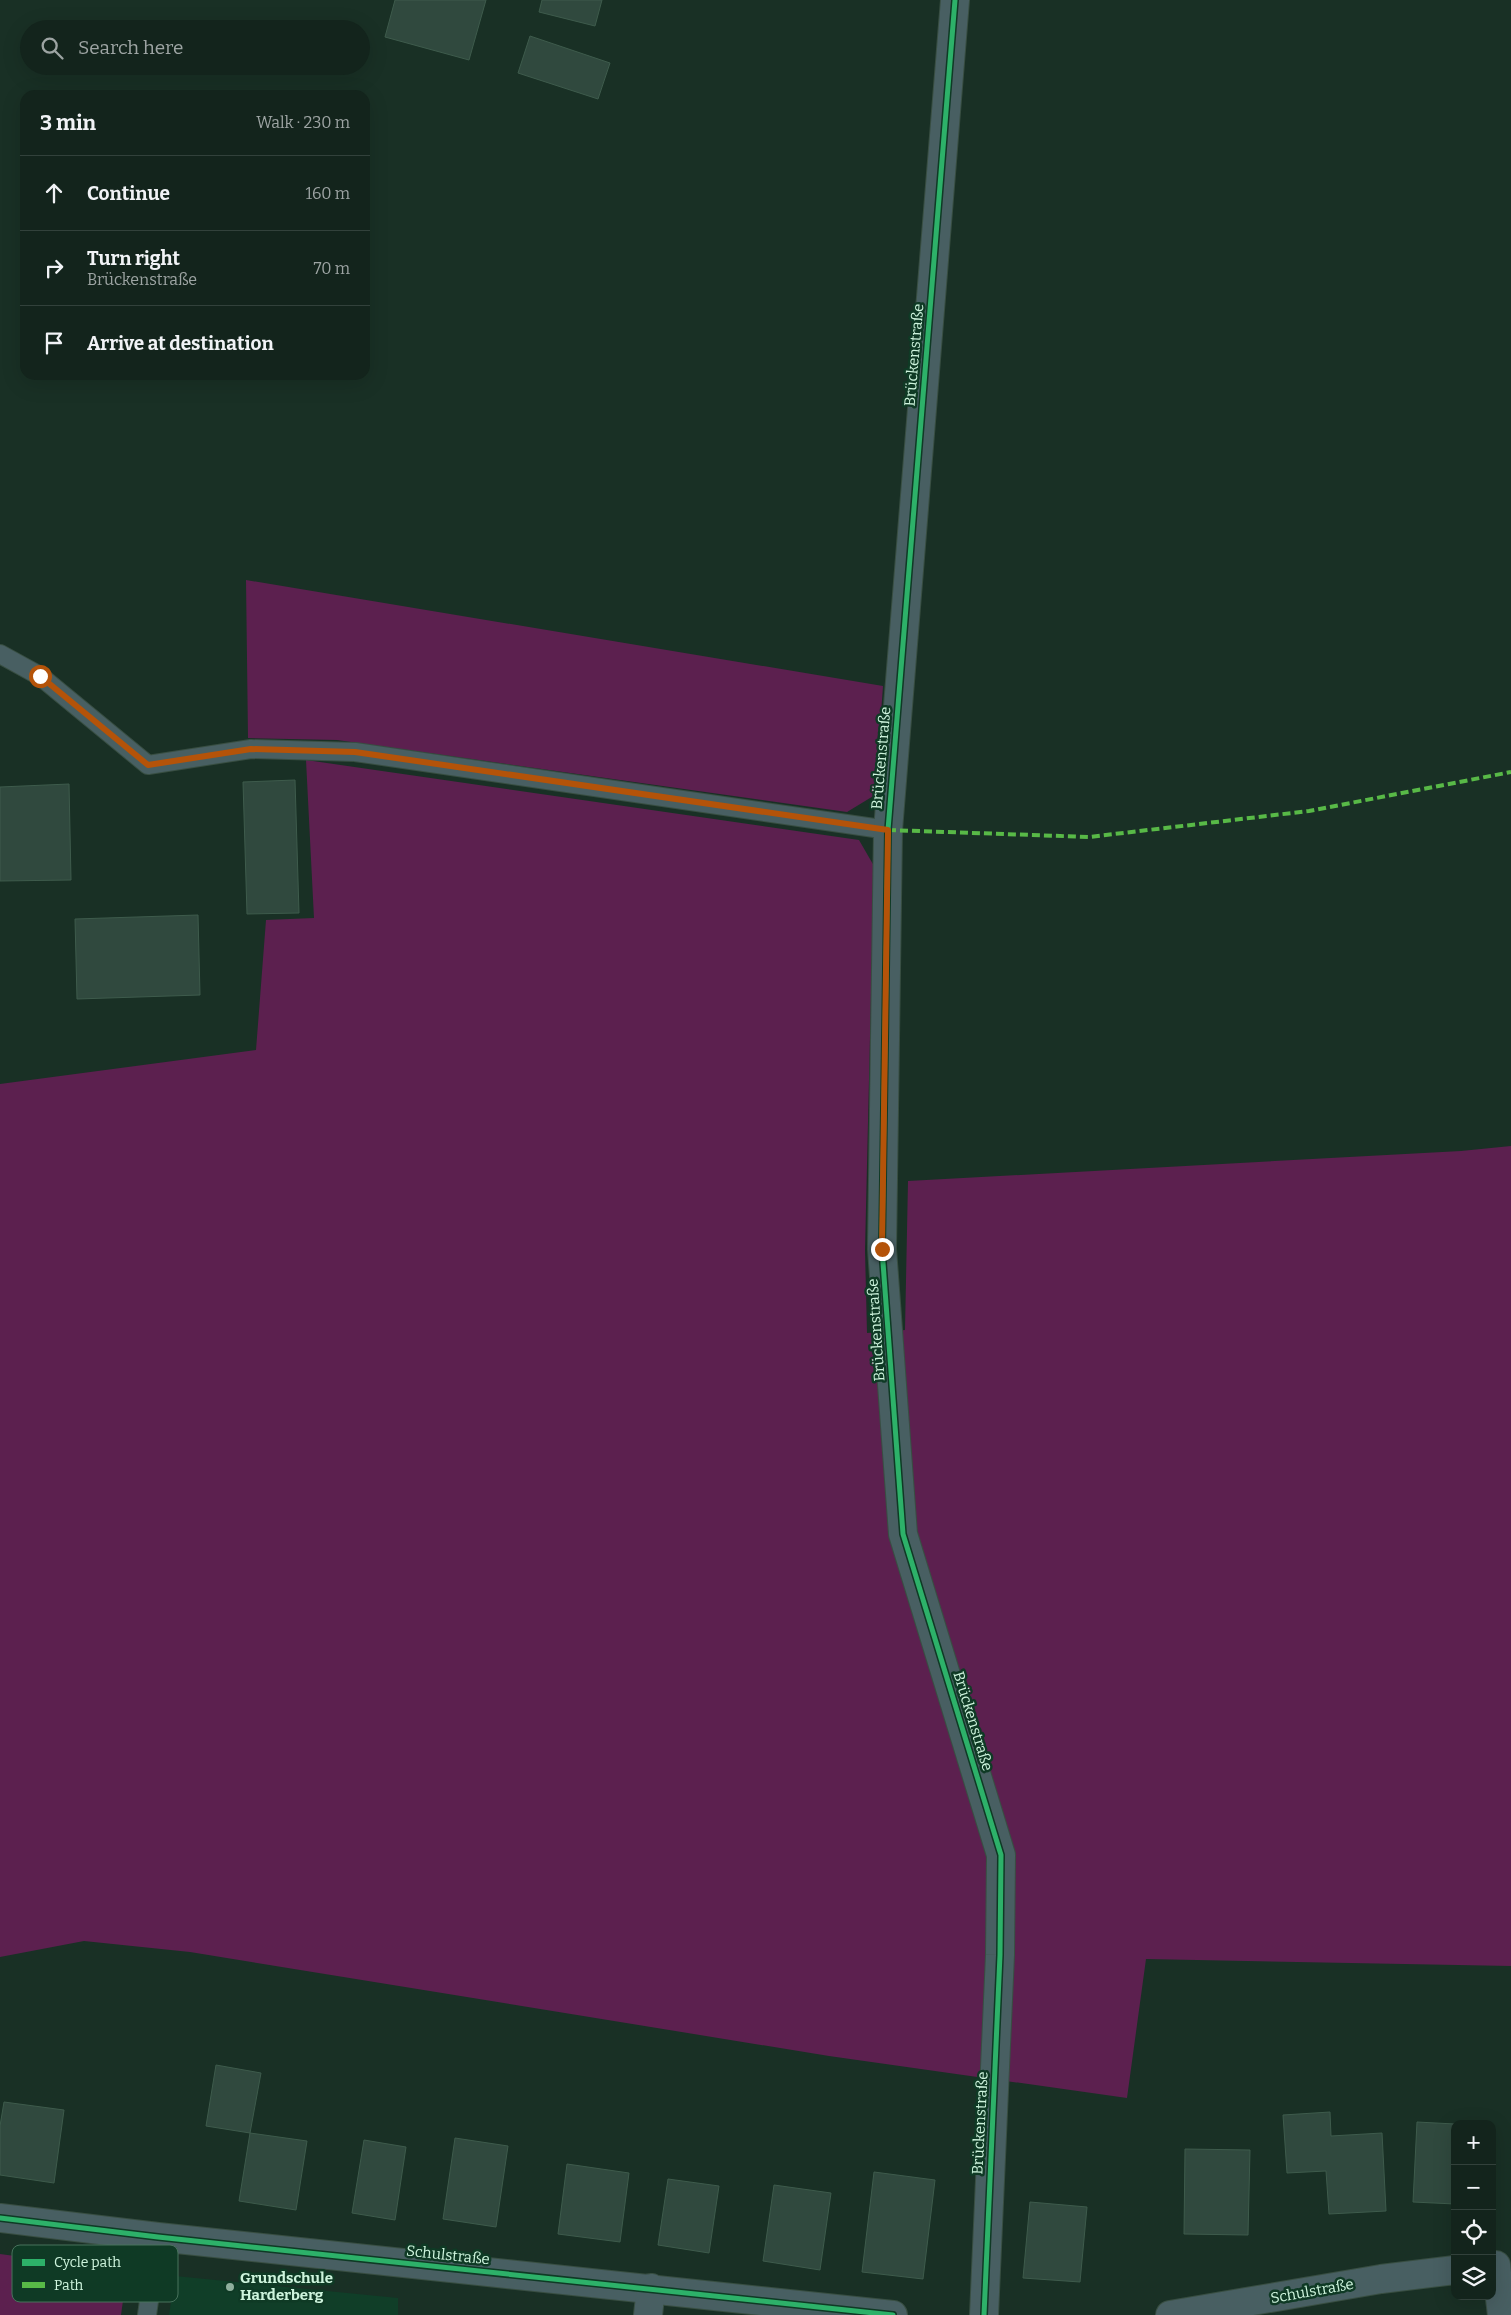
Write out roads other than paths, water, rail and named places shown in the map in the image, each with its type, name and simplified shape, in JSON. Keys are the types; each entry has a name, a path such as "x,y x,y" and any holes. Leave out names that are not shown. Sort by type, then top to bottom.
{"street":[{"name":"Brückenstraße","path":"955,0 888,830 882,1249 903,1534 1001,1855 1000,1955 984,2315"},
{"name":"Schulstraße","path":"0,2218 158,2237 893,2315"},
{"path":"1500,2265 1502,2315"},
{"name":"Schulstraße","path":"1170,2315 1381,2279 1451,2270"},
{"path":"648,2315 651,2288"}],"lane":[{"path":"0,654 40,676 148,765 251,749 355,752 888,830"},
{"path":"157,2245 158,2237"},
{"path":"147,2315 149,2302"}],"place":[{"name":"Grundschule Harderberg","path":"230,2287"}]}
